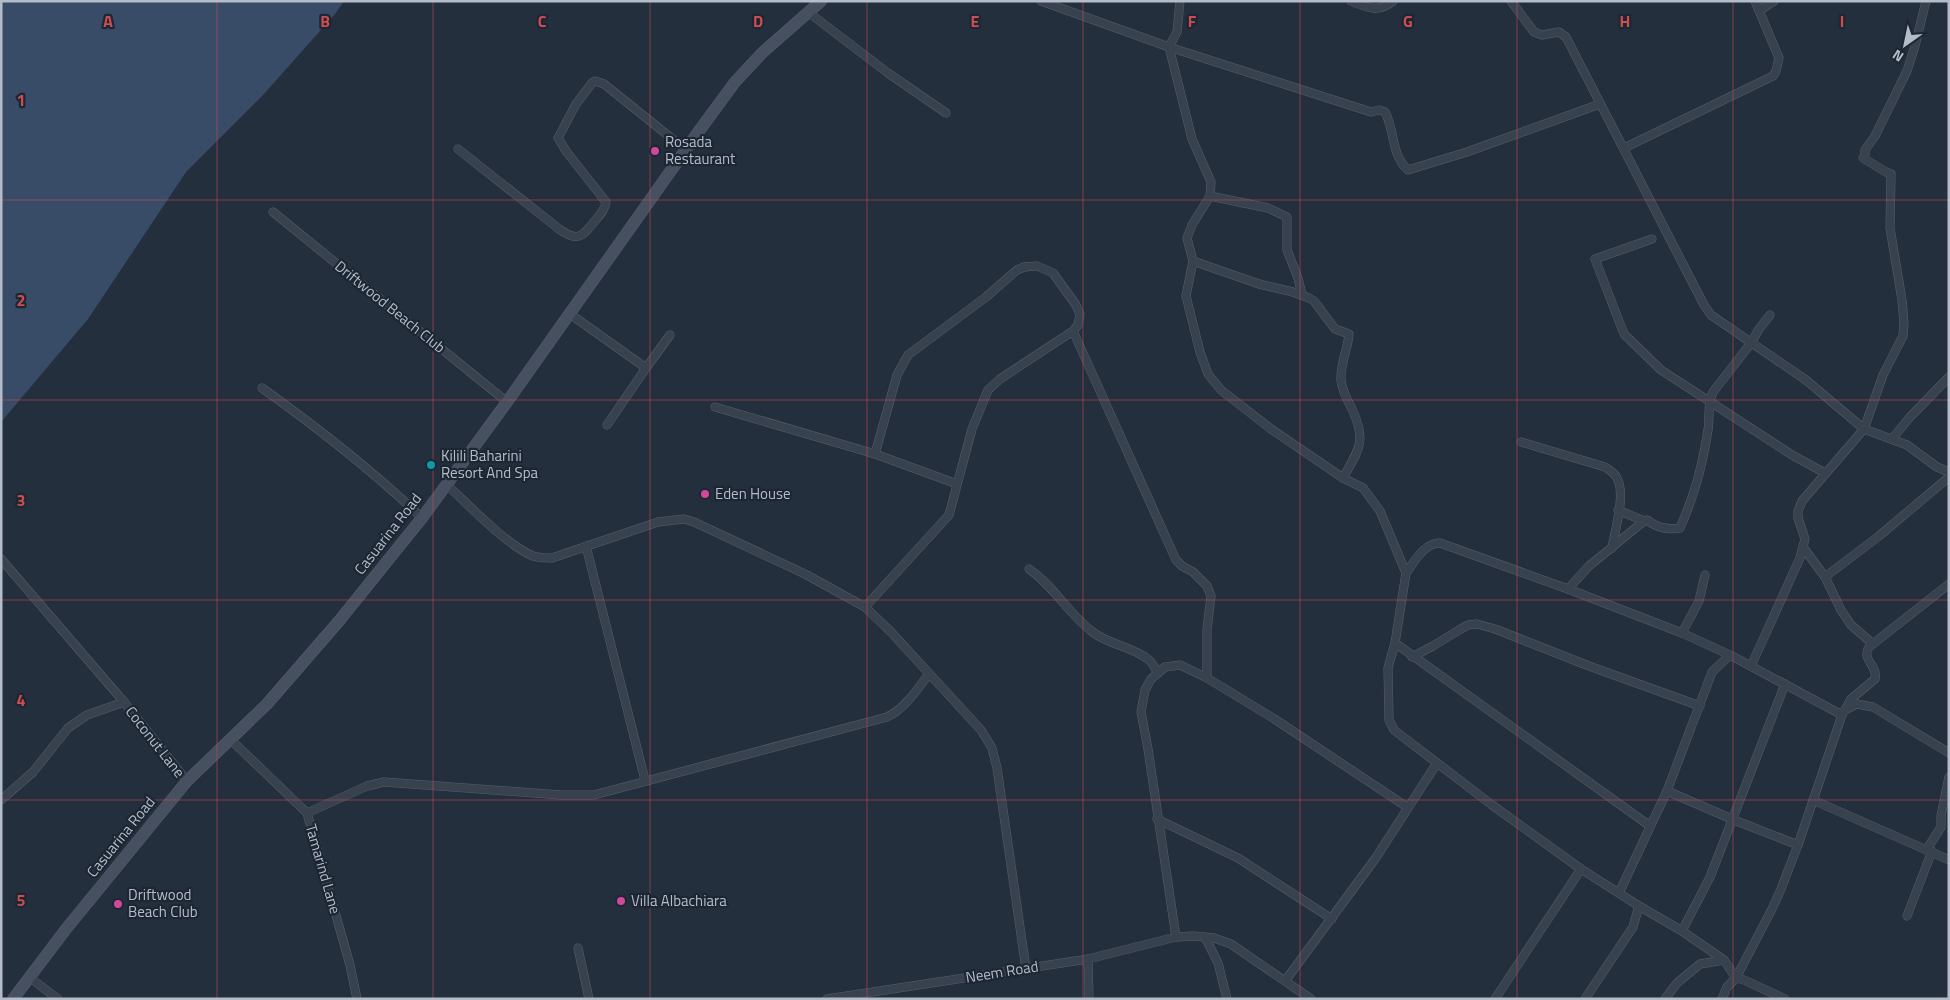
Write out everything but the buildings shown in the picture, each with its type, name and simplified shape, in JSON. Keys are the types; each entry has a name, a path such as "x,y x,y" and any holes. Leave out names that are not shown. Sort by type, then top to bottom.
{"street":[{"name":"Casuarina Road","path":"13,999 66,929 187,781 266,704 313,651 422,518 570,314 686,149 741,76 762,53 821,1"},
{"path":"1041,1 1170,47 1371,112 1378,110 1385,112 1389,118 1399,161 1408,170 1460,154 1600,104"},
{"path":"1180,1 1177,32 1170,47 1192,138 1211,182 1210,196 1186,238 1193,261 1186,296 1200,352 1208,374 1221,390 1271,429 1343,478 1362,488 1380,511 1406,572 1395,643 1388,668 1389,720 1391,726 1398,734 1492,805 1581,869 1682,931 1724,960 1736,978 1784,999"},
{"path":"1351,1 1375,9 1386,7 1393,1"},
{"path":"1511,1 1534,32 1542,34 1559,32 1566,37 1706,310 1806,380 1864,429 1907,445 1937,467 1949,472"},
{"path":"1624,148 1772,76 1776,71 1778,58 1755,1"},
{"path":"1759,11 1774,1"},
{"path":"1751,666 1800,558 1804,535 1798,518 1798,511 1802,501 1864,429 1883,376 1903,336 1904,323 1890,228 1891,174 1863,158 1865,150 1876,136 1907,71 1926,1"},
{"path":"808,12 888,73 946,113"},
{"path":"458,148 568,236 579,237 584,234 602,212 606,202 558,138 560,131 588,86 595,81 604,84 686,149"},
{"path":"1210,196 1268,208 1287,217 1287,250 1298,278 1302,296"},
{"name":"Driftwood Beach Club","path":"273,212 507,402"},
{"path":"1652,239 1595,259 1624,334 1661,370 1792,455 1825,473"},
{"path":"1193,261 1259,284 1302,296 1314,302 1335,329 1349,334 1341,381 1361,438 1360,448 1343,478"},
{"path":"865,607 946,518 972,429 988,390 1000,379 1073,331 1078,325 1080,314 1076,305 1053,273 1037,266 1024,267 1017,270 986,297 908,355 898,375 874,454"},
{"path":"570,314 646,368"},
{"path":"1618,510 1644,522 1647,520 1656,527 1680,528 1693,498 1702,467 1708,428 1709,401 1713,392 1770,315"},
{"path":"1073,331 1176,560 1193,572 1207,586 1211,596 1207,630 1208,678"},
{"path":"607,425 670,335"},
{"path":"1892,439 1910,417 1949,377"},
{"path":"262,388 343,448 422,518"},
{"path":"715,407 874,454 956,484"},
{"path":"1521,442 1605,467 1612,472 1617,478 1620,490 1612,548"},
{"path":"1825,577 1879,536 1949,477"},
{"path":"446,484 495,529 533,556 552,558 658,522 684,519 805,574 865,607 982,730 996,757 1026,969"},
{"path":"1568,588 1589,566 1644,522"},
{"path":"1406,572 1422,551 1434,543 1440,542 1568,588 1682,633 1844,712"},
{"path":"586,546 645,780"},
{"path":"1803,547 1825,577 1841,610 1852,625 1873,644"},
{"name":"Coconut Lane","path":"1,559 124,702 187,781"},
{"path":"1029,569 1043,580 1065,606 1092,632 1110,643 1149,660 1158,673"},
{"path":"1682,633 1699,601 1705,575"},
{"path":"1722,999 1728,987 1736,978 1772,909 1798,845 1844,712 1851,699 1875,678 1875,670 1866,657 1868,648 1949,584"},
{"path":"1412,657 1468,625 1478,624 1700,706"},
{"path":"1395,643 1650,826"},
{"path":"1619,893 1667,791 1712,672 1730,655"},
{"path":"1176,937 1141,712 1145,690 1158,673 1166,667 1180,665 1208,678 1407,807"},
{"path":"307,813 367,786 384,782 594,795 887,716 903,706 929,674"},
{"path":"1682,931 1710,877 1734,820 1785,684"},
{"path":"1,800 33,772 68,728 87,715 124,702"},
{"path":"1844,712 1857,704 1873,707 1949,753"},
{"name":"Tamarind Lane","path":"230,740 307,813 350,965 357,999"},
{"path":"1285,981 1375,859 1437,762"},
{"path":"1907,916 1929,850 1940,827 1944,796 1949,777"},
{"path":"1667,791 1798,845"},
{"path":"1813,800 1949,860"},
{"path":"1158,819 1238,858 1332,918"},
{"path":"1494,999 1581,869"},
{"path":"1585,999 1633,927 1639,906"},
{"name":"Neem Road","path":"827,999 1088,959 1176,937 1205,937 1231,944 1311,999"},
{"path":"1205,937 1218,964 1227,999"},
{"path":"578,948 589,999"},
{"path":"1088,959 1089,999"},
{"path":"1666,999 1673,987 1700,964 1724,960"},
{"path":"29,977 58,999"}],"water":[{"path":"1,1 344,1 335,14 264,94 186,172 88,319 1,422"}],"place":[{"name":"Rosada Restaurant","path":"655,151"},
{"name":"Kilili Baharini Resort And Spa","path":"431,465"},
{"name":"Eden House","path":"705,494"},
{"name":"Villa Albachiara","path":"621,901"},
{"name":"Driftwood Beach Club","path":"118,904"}]}
